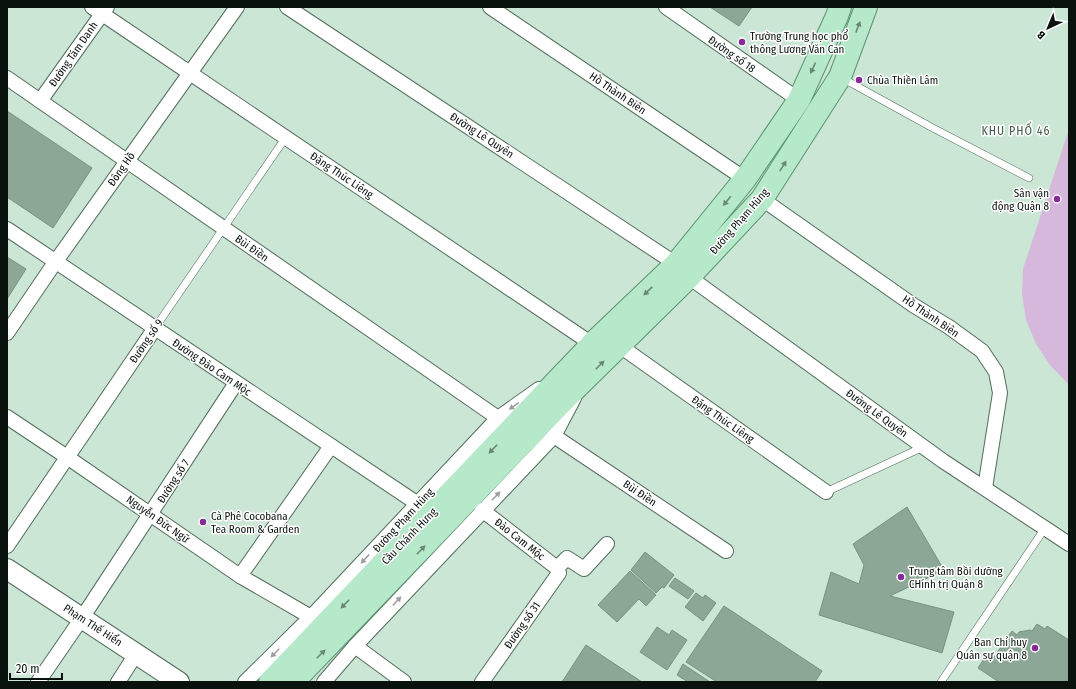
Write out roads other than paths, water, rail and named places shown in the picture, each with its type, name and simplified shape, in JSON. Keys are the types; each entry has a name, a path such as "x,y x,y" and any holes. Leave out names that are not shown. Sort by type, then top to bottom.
{"main road":[{"name":"Đường Phạm Hùng","path":"555,396 575,376 620,346 682,270 799,100 840,7"},
{"name":"Đường Phạm Hùng","path":"575,376 592,344 682,270 762,199 840,77 866,7"},
{"name":"Cầu Chánh Hưng","path":"270,682 555,396"},
{"name":"Cầu Chánh Hưng","path":"294,682 555,396"},
{"name":"Phạm Thế Hiển","path":"8,571 179,682"}],"street":[{"name":"Đông Hồ","path":"7,333 126,161 237,7"},
{"name":"Đường Lê Quyên","path":"287,7 682,270 924,447 1069,544"},
{"name":"Đường số 18","path":"666,7 799,100"},
{"name":"Đặng Thúc Liêng","path":"100,9 190,73 592,344"},
{"name":"Đường Tám Danh","path":"40,101 100,9"},
{"name":"Hồ Thành Biên","path":"499,9 745,179"},
{"name":"Bùi Điền","path":"7,78 498,418"},
{"name":"Hồ Thành Biên","path":"762,199 913,305 949,327 982,351 996,372 1000,393 984,488"},
{"name":"Đường Đào Cam Mộc","path":"7,229 418,504"},
{"name":"Đường số 9","path":"7,546 155,328"},
{"name":"Đặng Thúc Liêng","path":"620,346 826,492"},
{"name":"Đường Phạm Hùng","path":"245,682 311,617 498,418 575,376"},
{"name":"Đường Phạm Hùng","path":"324,682 355,646 482,510 554,436 575,376"},
{"name":"Đường số 7","path":"38,682 82,618 236,383"},
{"name":"Nguyễn Đức Ngữ","path":"7,418 68,457 240,576 311,617"},
{"name":"Bùi Điền","path":"554,436 726,551"},
{"path":"240,576 331,446"},
{"name":"Đào Cam Mộc","path":"482,510 557,568"},
{"path":"557,568 567,558 584,569 607,544"},
{"name":"Đường số 31","path":"482,682 559,573 557,568"},
{"path":"355,646 404,682"},
{"path":"118,682 136,654"}],"lane":[{"path":"840,77 931,127 1029,178"},
{"name":"Đường số 9","path":"155,328 286,137"},
{"path":"826,492 924,447"},
{"path":"940,682 1044,528"}],"place":[{"name":"Trường Trung học phổ thông Lương Văn Can","path":"742,42"},
{"name":"Chùa Thiền Lâm","path":"859,80"},
{"name":"Sân vận động Quận 8","path":"1057,199"},
{"name":"Cà Phê Cocobana Tea Room & Garden","path":"203,522"},
{"name":"Trung tâm Bồi dưỡng CHính trị Quận 8","path":"901,577"},
{"name":"Ban Chỉ huy Quân sự quận 8","path":"1035,648"}],"district":[{"name":"KHU PHỐ 46","path":"1016,131"}]}
